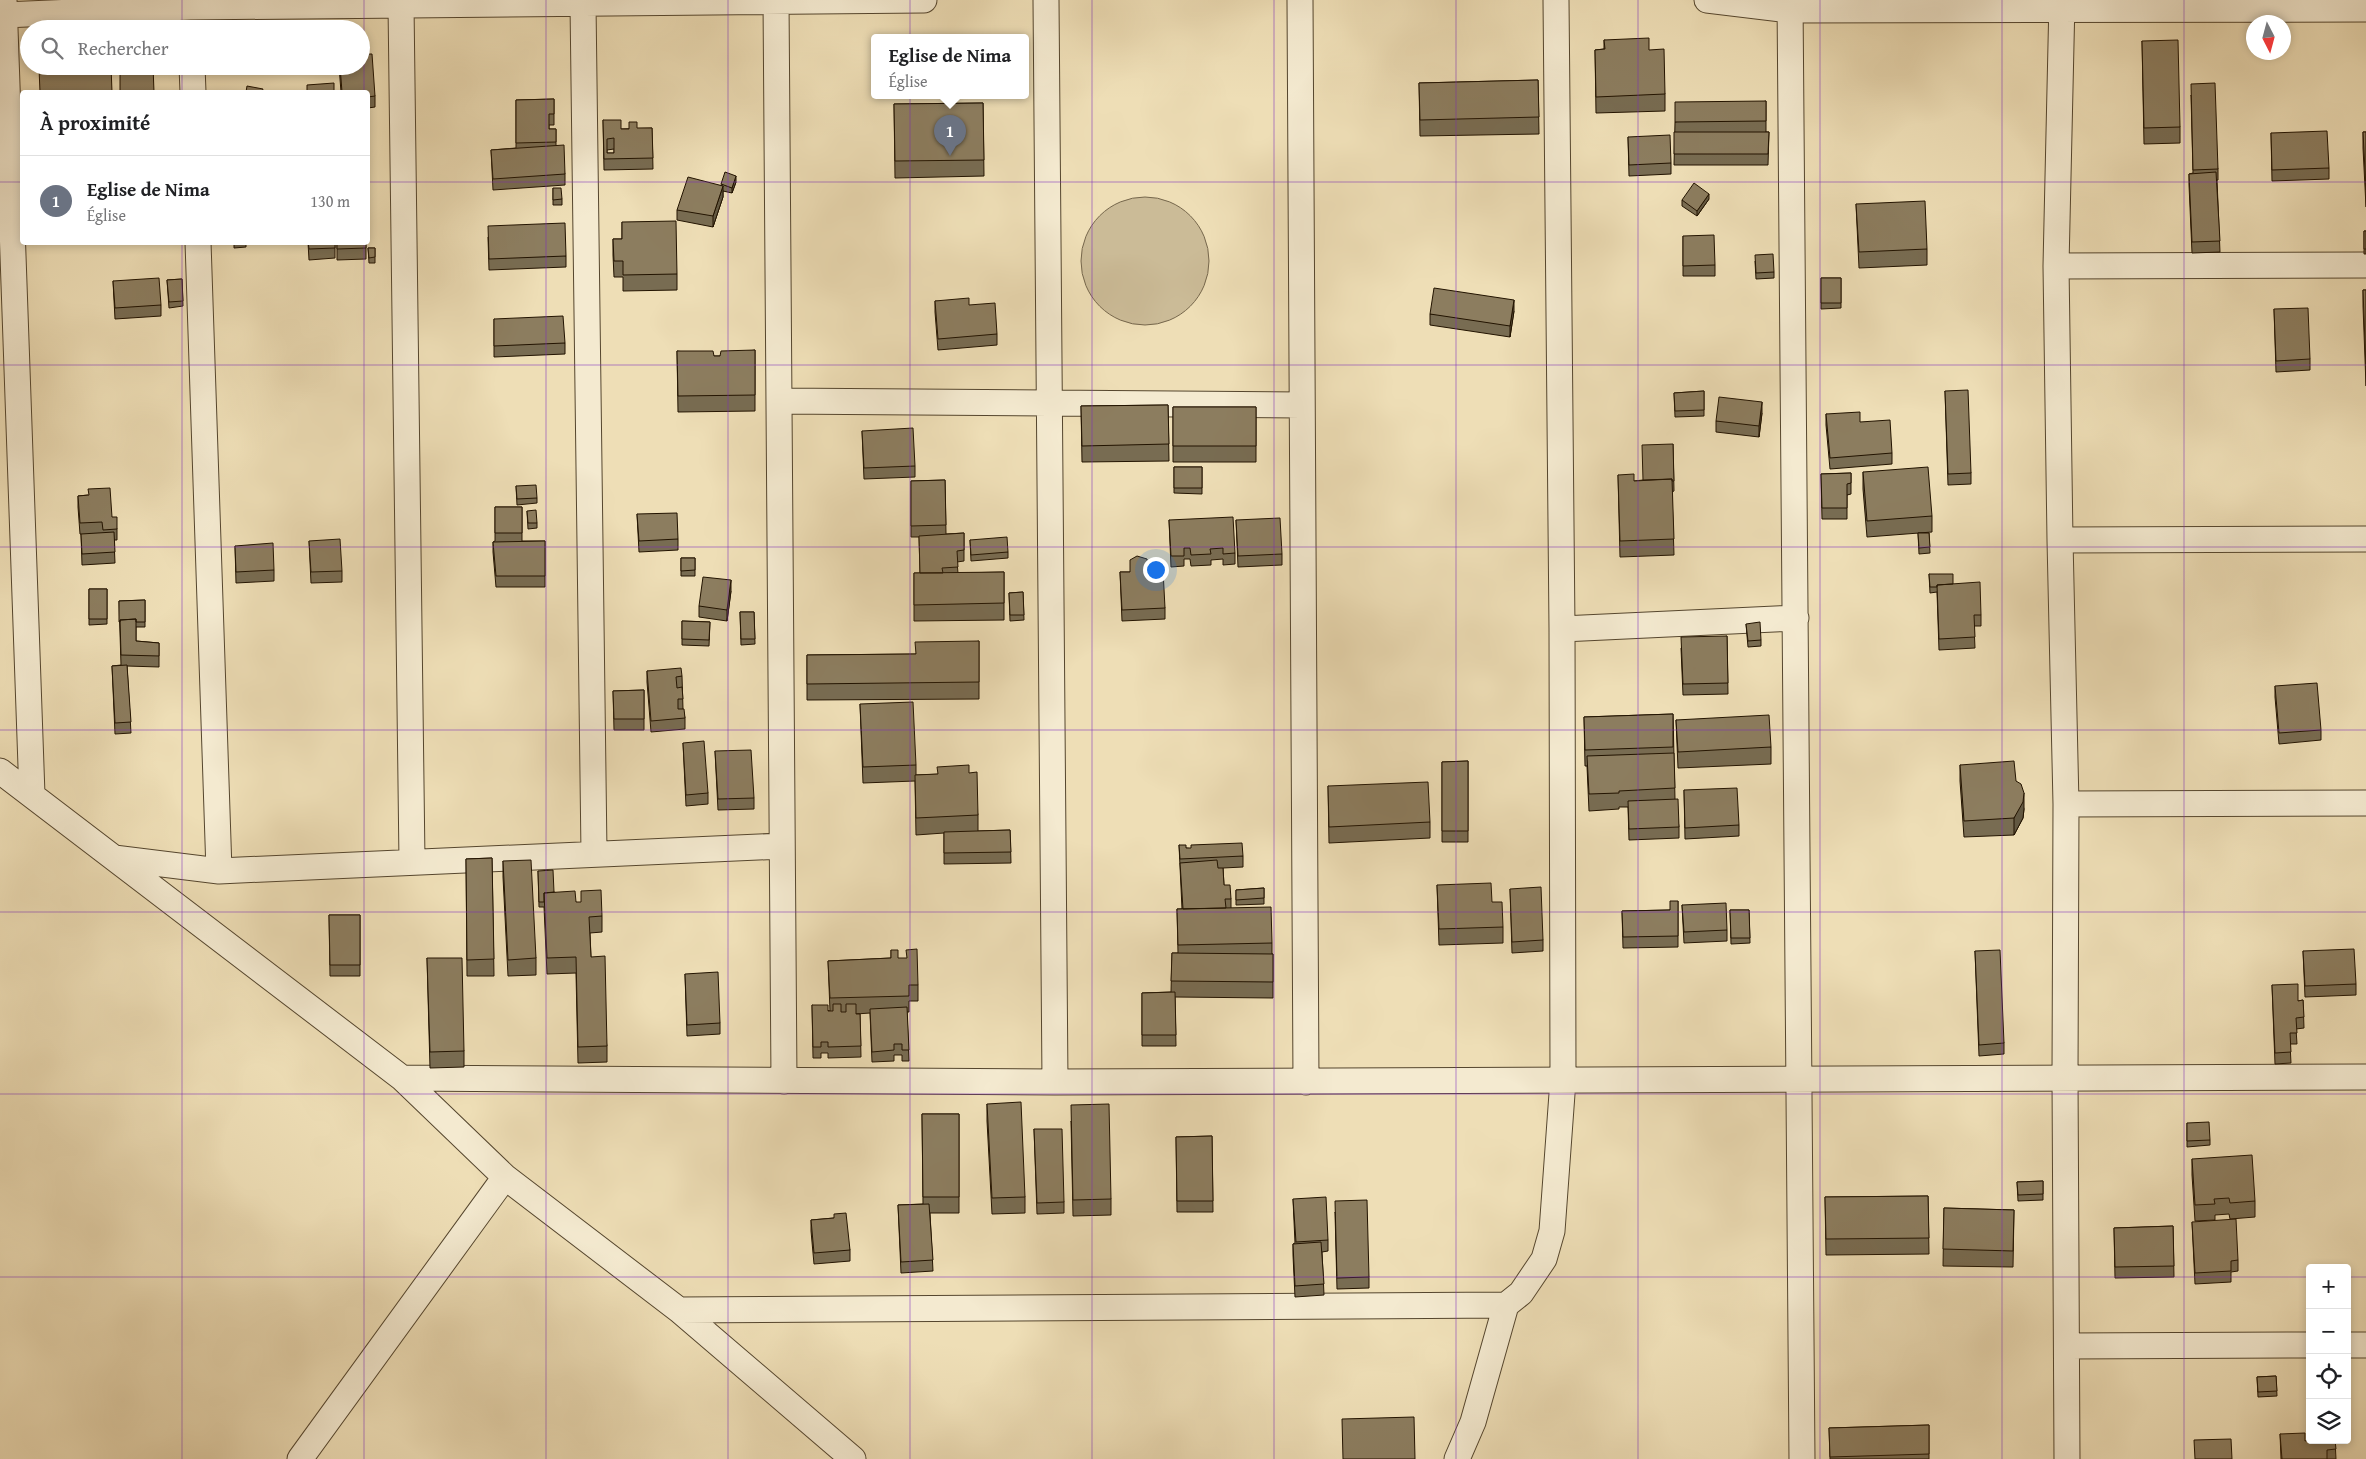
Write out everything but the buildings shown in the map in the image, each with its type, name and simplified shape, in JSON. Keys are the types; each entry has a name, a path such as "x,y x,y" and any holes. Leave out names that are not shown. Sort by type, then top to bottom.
{"street":[{"path":"32,795 3,9 191,18 401,5 924,0"},
{"path":"1046,0 1055,1082"},
{"path":"1300,0 1306,1082"},
{"path":"1457,1459 1473,1422 1506,1305 1520,1292 1544,1259 1552,1231 1562,1080 1562,629 1556,0"},
{"path":"1707,0 1790,5 2062,4 2366,9"},
{"path":"776,1 784,1080"},
{"path":"583,4 594,852"},
{"path":"2062,4 2056,266 2066,804 2067,1459"},
{"path":"401,5 412,861"},
{"path":"1790,5 1802,1459"},
{"path":"192,75 193,90"},
{"path":"198,245 219,871"},
{"path":"2056,266 2366,265"},
{"path":"779,402 1302,405"},
{"path":"2060,540 2366,539"},
{"path":"1562,629 1796,618"},
{"path":"0,770 402,1078 505,1177 679,1310 853,1459"},
{"path":"2066,804 2366,802"},
{"path":"114,858 219,871 594,852 782,846"},
{"path":"402,1078 1306,1082 2366,1077"},
{"path":"300,1459 505,1177"},
{"path":"679,1310 1506,1305"},
{"path":"2067,1346 2306,1345"},
{"path":"2351,1345 2366,1345"}],"shaded area":[{"path":"1145,197 1169,202 1190,216 1204,237 1209,261 1204,285 1190,306 1169,320 1145,325 1121,320 1100,306 1086,285 1081,261 1086,237 1100,216 1121,202"}],"place":[{"name":"Eglise de Nima","path":"950,156"}]}
